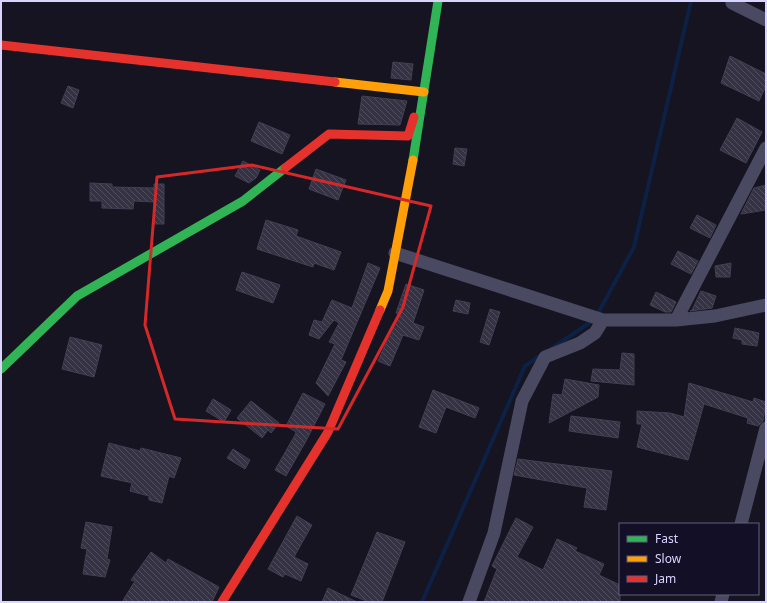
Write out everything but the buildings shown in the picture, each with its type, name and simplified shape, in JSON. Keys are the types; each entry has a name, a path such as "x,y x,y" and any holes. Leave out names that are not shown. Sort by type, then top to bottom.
{"street":[{"path":"222,602 328,432 388,291 438,1"},
{"path":"732,3 766,20"},
{"path":"1,46 422,92"},
{"path":"1,369 76,296 242,201 329,134 408,136 422,92"},
{"path":"676,320 765,154"},
{"path":"395,253 603,320 676,320 715,316 766,305"},
{"path":"469,602 494,533 522,401 545,357 580,343 595,333 603,320"},
{"path":"741,523 766,428"}],"highlighted area":[{"path":"252,165 431,206 403,307 338,429 175,419 145,325 157,177"}],"waterway":[{"path":"551,349 595,319 634,247 691,1"},
{"path":"422,602 525,366 540,356"}],"traffic: fast":[{"path":"413,160 438,1"},
{"path":"1,369 77,296 243,201 285,168"}],"traffic: slow":[{"path":"335,82 424,92"},
{"path":"380,310 388,291 413,160"}],"traffic: jam":[{"path":"1,45 335,82"},
{"path":"285,168 329,134 408,136 414,117"},
{"path":"222,602 328,432 380,310"}]}
